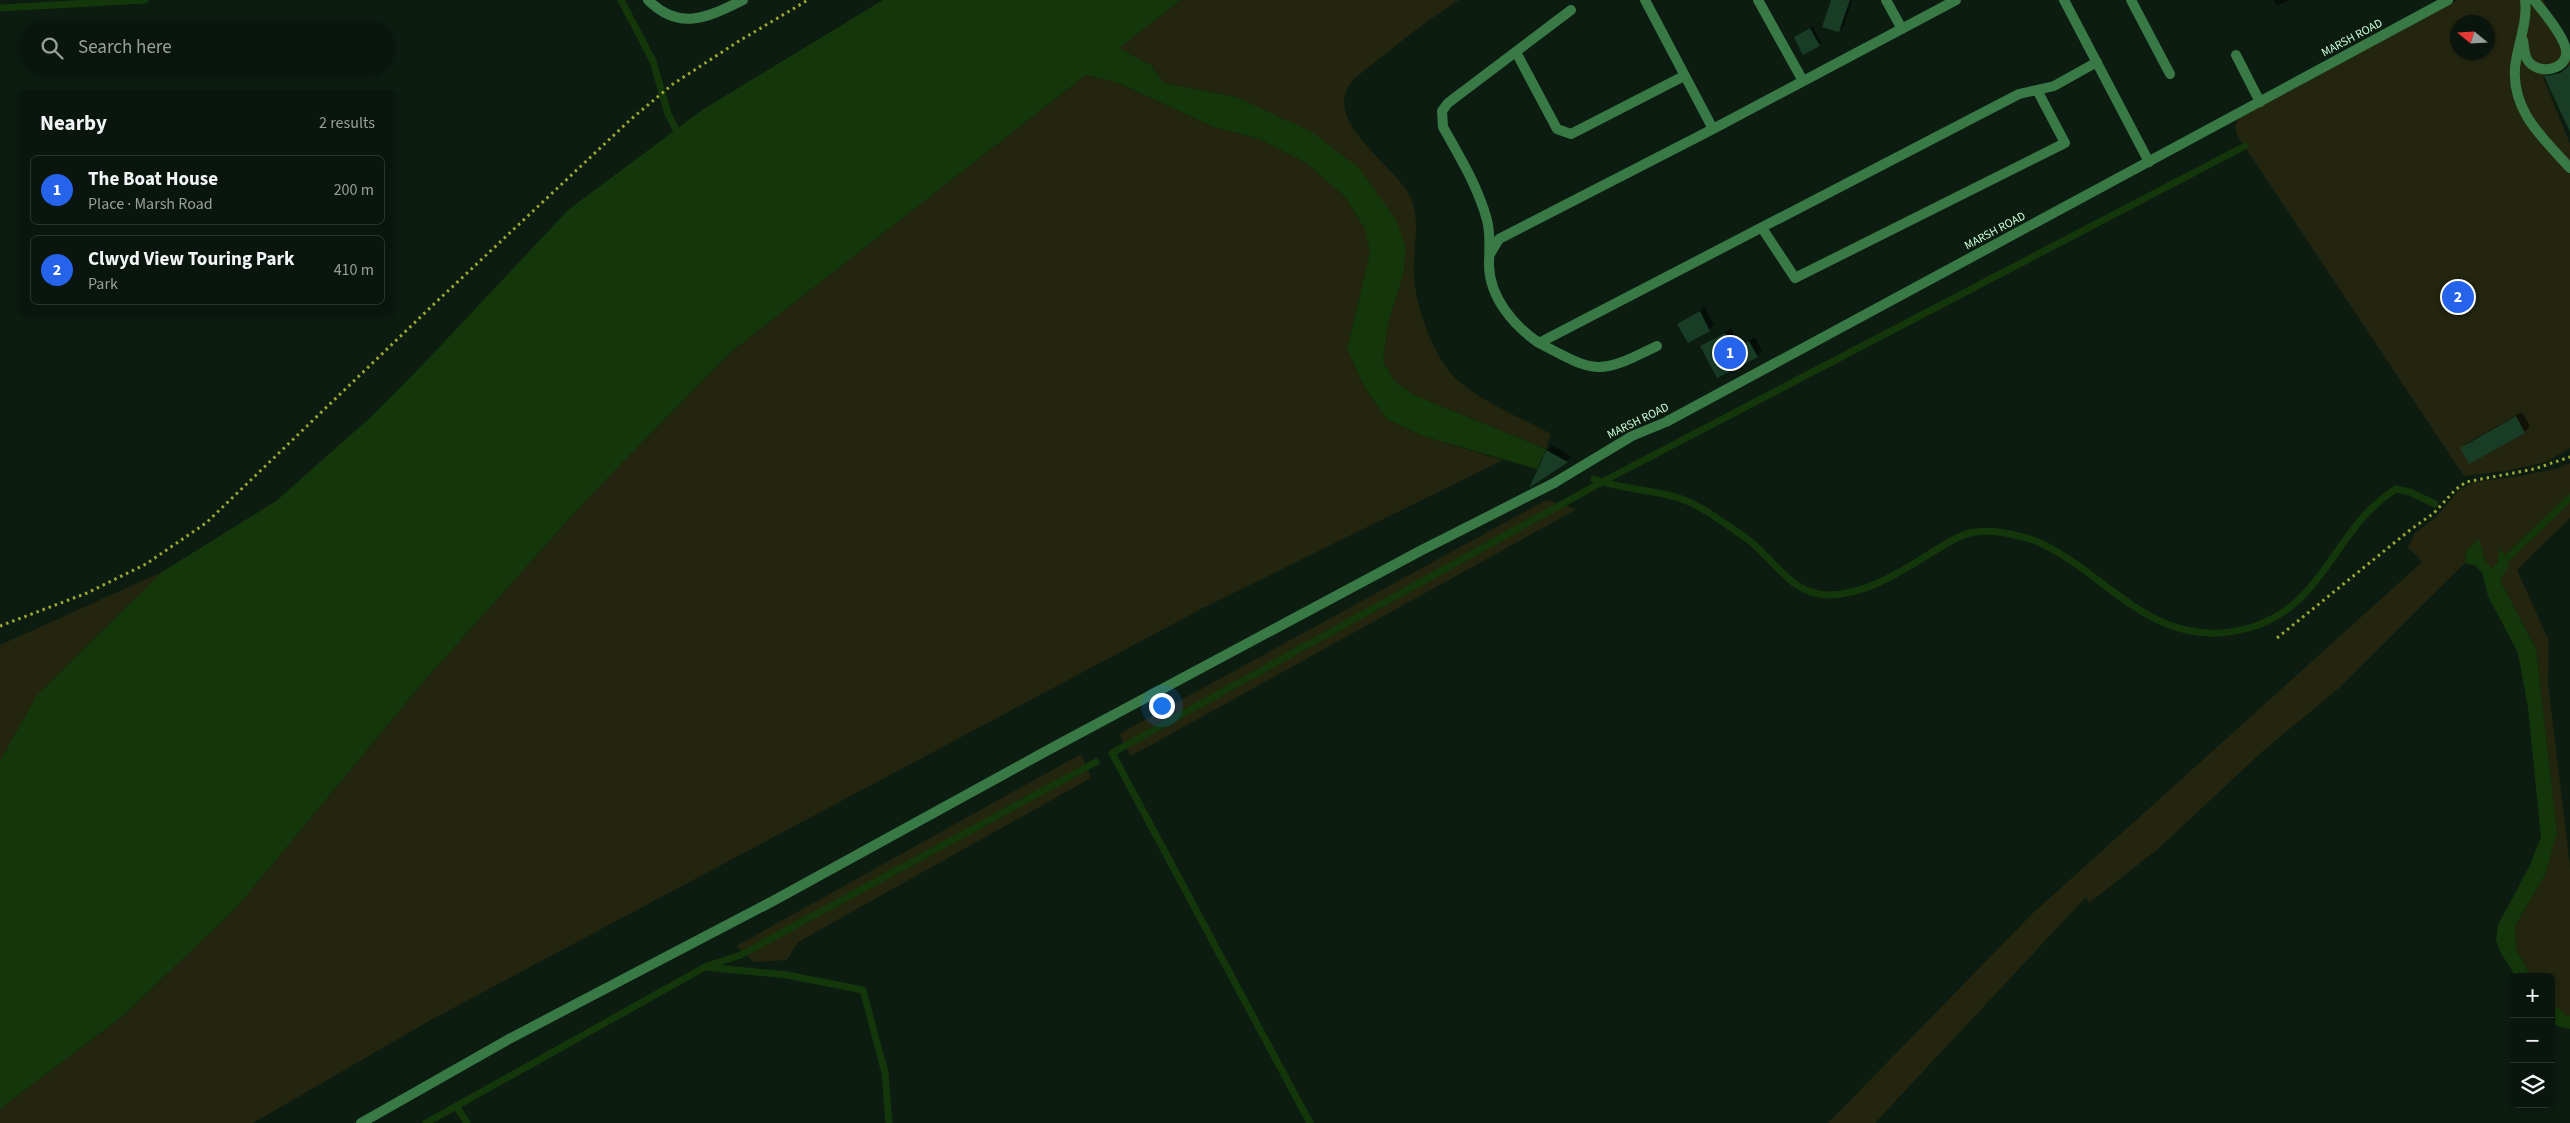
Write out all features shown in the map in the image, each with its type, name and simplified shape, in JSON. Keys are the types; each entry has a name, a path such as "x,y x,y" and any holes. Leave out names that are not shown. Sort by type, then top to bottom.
{"street":[{"path":"648,0 666,14 685,20 699,19 744,0"},
{"path":"1644,0 1713,129"},
{"path":"1758,0 1803,81"},
{"path":"1886,0 1902,29"},
{"path":"1489,255 1499,239 1713,129 1956,0"},
{"path":"2064,0 2149,162"},
{"path":"2131,0 2170,74"},
{"name":"MARSH ROAD","path":"361,1123 509,1039 773,901 1050,749 1420,551 1554,483 1632,436 1666,422 2448,0"},
{"path":"2525,0 2522,36 2515,68 2521,108 2534,127 2570,168"},
{"path":"2522,36 2527,59 2535,68 2547,70 2555,68 2564,58 2566,50 2562,42 2548,17 2534,0"},
{"path":"1572,10 1448,103 1441,118 1443,127 1472,179 1487,221 1489,268 1493,286 1502,306 1522,332 1566,357 1596,368 1610,368 1657,346"},
{"path":"1516,52 1557,129 1571,134 1684,76"},
{"path":"2236,55 2260,102"},
{"path":"1539,343 2019,94 2054,86 2096,62"},
{"path":"1762,228 1794,278 2065,143 2037,90"}],"path":[{"path":"0,626 87,593 146,564 206,523 433,305 653,100 739,41 808,0"},
{"path":"2277,638 2410,530 2434,513 2455,490 2466,482 2534,469 2570,457"}],"shaded area":[{"path":"883,0 1181,0 1119,48 1151,65 1164,83 1236,97 1312,132 1359,168 1396,220 1406,247 1404,271 1388,324 1383,361 1395,382 1416,396 1546,449 1537,469 1423,436 1387,419 1365,388 1347,349 1370,253 1365,229 1345,197 1306,163 1259,139 1214,127 1116,82 1086,75 731,352 587,499 425,680 237,907 124,1015 0,1109 0,761 37,695 162,572 276,501 372,416 568,210 702,110"},
{"path":"1181,0 1459,0 1422,25 1355,78 1345,93 1345,109 1351,124 1362,140 1401,183 1414,206 1416,226 1414,278 1421,312 1434,347 1446,367 1466,387 1494,405 1551,434 1546,449 1416,396 1395,382 1383,362 1388,324 1404,271 1406,247 1236,97 1164,83 1151,65 1118,48"},
{"path":"2457,0 2543,0 2570,48 2570,65 2543,77 2570,144 2570,448 2546,462 2505,471 2464,476 2237,135 2235,126 2238,119"},
{"path":"1086,75 1116,82 1214,127 1259,139 1306,163 1345,197 1365,229 1370,253 1347,349 1365,388 1387,419 1423,436 1503,460 1203,608 429,1021 253,1123 0,1123 0,1109 124,1015 237,907 425,680 587,499 731,352"},
{"path":"2570,463 2570,518 2517,570 2549,641 2548,683 2570,866 2570,1028 2555,1007 2555,973 2529,973 2516,949 2515,926 2545,875 2557,833 2536,649 2500,580 2505,560 2501,547 2498,562 2492,570 2485,561 2478,540 2466,551 2465,563 2339,688 2264,750 2158,849 2089,903 2086,897 1875,1123 1828,1123 2032,914 2422,562 2408,547 2415,533 2435,518 2459,490 2474,482 2556,469"},
{"path":"1546,500 1577,509 1131,756 1119,734"},
{"path":"276,501 0,819 0,645 162,572"},
{"path":"2479,539 2485,561 2492,569 2498,562 2500,546 2509,566 2500,580 2536,649 2557,833 2545,875 2515,926 2516,949 2529,973 2514,973 2501,953 2496,940 2498,925 2529,867 2541,837 2528,708 2518,653 2488,596 2482,572 2474,565 2465,563 2466,551"},
{"path":"1081,754 1091,778 798,942 787,960 754,962 736,946"},
{"path":"2555,1006 2565,1019 2570,1019 2570,1029 2555,1024"}],"building":[{"path":"1831,0 1850,0 1839,32 1822,27"},
{"path":"1810,28 1820,46 1803,55 1794,37"},
{"path":"2570,65 2570,132 2544,76 2560,73"},
{"path":"1700,311 1710,331 1688,343 1677,324"},
{"path":"1725,333 1734,349 1749,341 1758,357 1717,378 1700,346"},
{"path":"2516,416 2525,433 2469,464 2460,448"},
{"path":"1546,450 1568,462 1529,488 1542,460"}],"waterway":[{"path":"0,8 145,0"},
{"path":"621,0 653,61 668,114 676,129"},
{"path":"1310,1123 1112,753 1602,482 2245,146"},
{"path":"1594,479 1605,483 1660,493 1682,499 1698,507 1746,538 1793,582 1815,593 1829,595 1844,594 1872,586 1961,536 1993,531 2030,539 2054,550 2155,619 2176,628 2198,632 2222,633 2249,628 2275,618 2295,603 2313,585 2358,524 2375,505 2396,489 2410,492 2435,504"},
{"path":"2505,560 2570,498"},
{"path":"707,966 741,955 1096,762"},
{"path":"426,1123 705,967 787,975 863,990 885,1073 889,1123"},
{"path":"2555,1010 2565,1019 2570,1019"},
{"path":"456,1106 467,1123"}],"place":[{"name":"Clwyd View Touring Park","path":"2458,297"},
{"name":"The Boat House","path":"1730,353"}]}
